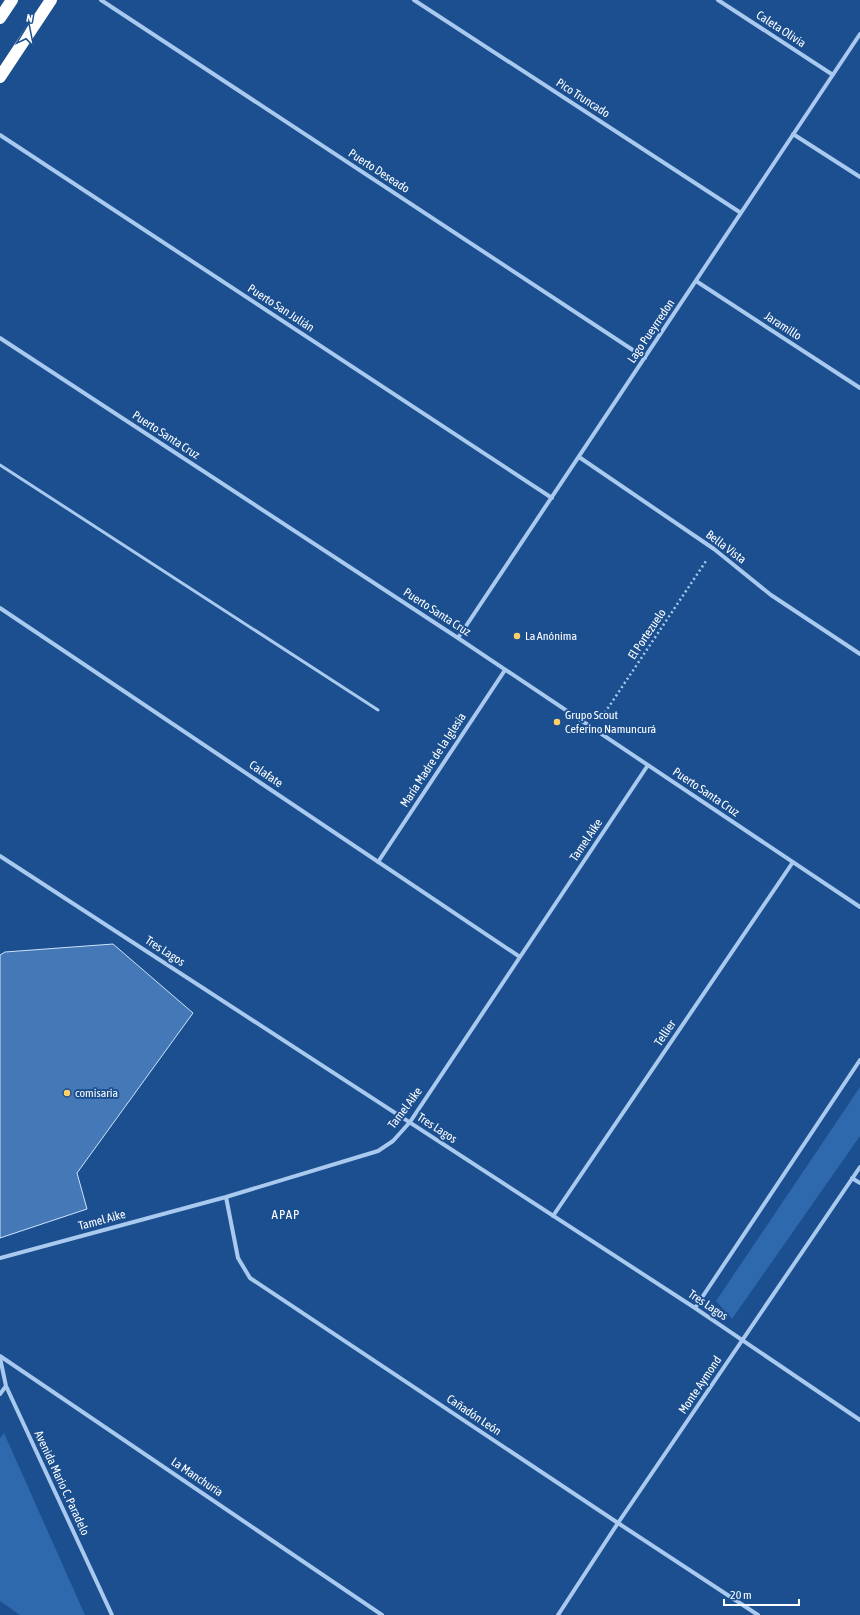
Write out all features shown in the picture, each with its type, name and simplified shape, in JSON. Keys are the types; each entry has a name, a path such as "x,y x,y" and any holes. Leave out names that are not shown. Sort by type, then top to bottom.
{"highway":[{"path":"0,18 12,0"},
{"path":"0,77 51,0"}],"street":[{"name":"Puerto Deseado","path":"101,0 645,358"},
{"name":"Pico Truncado","path":"414,0 741,213"},
{"name":"Caleta Olivia","path":"718,0 833,75"},
{"name":"Lago Pueyrredon","path":"458,638 860,34"},
{"path":"793,134 860,178"},
{"name":"Puerto San Julián","path":"0,135 552,498"},
{"name":"Jaramillo","path":"696,281 860,388"},
{"name":"Puerto Santa Cruz","path":"0,338 458,638 860,907"},
{"name":"Bella Vista","path":"579,457 714,548 771,595 860,654"},
{"name":"Calafate","path":"0,608 520,957"},
{"name":"María Madre de la Iglesia","path":"378,862 505,670"},
{"name":"Tamel Aike","path":"0,1258 226,1197 378,1151 393,1141 410,1122 648,765"},
{"name":"Tres Lagos","path":"0,856 695,1308 860,1420"},
{"name":"Tellier","path":"553,1216 793,862"},
{"path":"695,1308 860,1060"},
{"name":"Monte Aymond","path":"558,1615 618,1523 860,1167"},
{"path":"852,1178 860,1183"},
{"name":"Cañadón León","path":"226,1197 238,1258 250,1278 758,1615"},
{"name":"Avenida Mario C. Paradelo","path":"0,1357 6,1386 112,1615"},
{"name":"La Manchuria","path":"0,1357 382,1615"},
{"path":"0,1394 6,1386"}],"lane":[{"path":"0,466 378,710"}],"path":[{"name":"El Portezuelo","path":"594,729 714,548"}],"shaded area":[{"path":"860,1087 860,1136 732,1319 716,1301"},
{"path":"4,1433 85,1615 20,1615 0,1601 0,1438"}],"building":[{"name":"comisaria","path":"113,944 193,1013 77,1173 87,1209 0,1238 0,955 5,952"}],"place":[{"name":"La Anónima","path":"517,636"},
{"name":"Grupo Scout Ceferino Namuncurá","path":"557,722"},
{"name":"comisaria","path":"67,1093"}],"district":[{"name":"APAP","path":"286,1214"}]}
